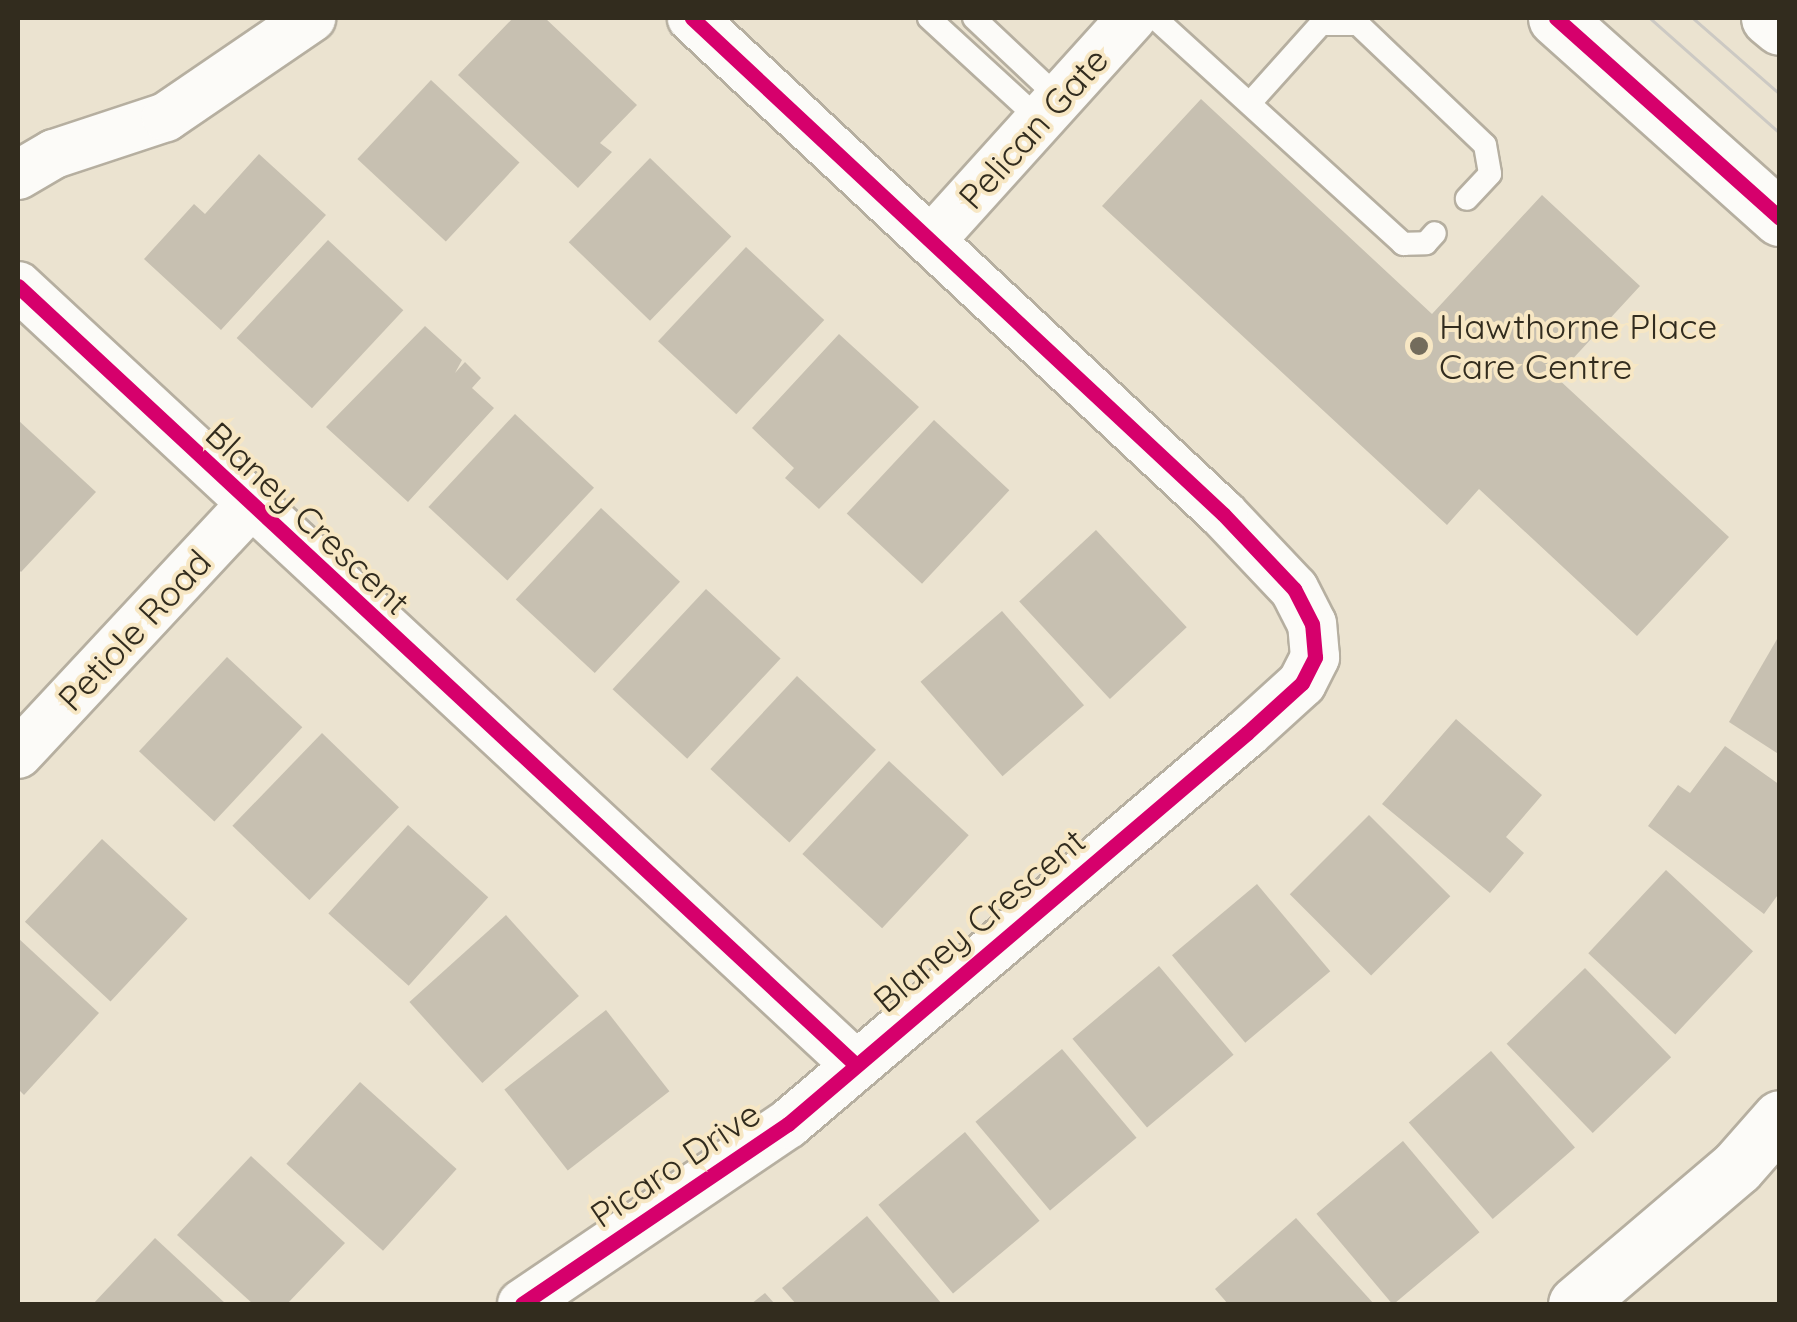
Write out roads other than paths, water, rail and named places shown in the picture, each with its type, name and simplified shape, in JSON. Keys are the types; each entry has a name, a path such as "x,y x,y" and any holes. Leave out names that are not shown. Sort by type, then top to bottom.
{"main road":[{"path":"1556,18 1780,218"},
{"path":"1769,18 1780,28"},
{"path":"1576,1304 1738,1167 1780,1118"}],"street":[{"path":"18,175 54,154 166,117 311,18"},
{"name":"Blaney Crescent","path":"18,286 854,1064 1302,683 1315,658 1312,624 1294,589 933,238 692,18"},
{"name":"Pelican Gate","path":"933,238 1132,18"},
{"name":"Petiole Road","path":"18,754 250,505"},
{"name":"Picaro Drive","path":"522,1304 788,1124 854,1064"}],"lane":[{"path":"928,18 1050,109"},
{"path":"974,18 1050,109"},
{"path":"1156,18 1403,244 1426,244 1435,233"},
{"path":"1250,103 1321,24 1358,24 1484,144 1490,174 1467,199"}],"tram line":[{"path":"1650,18 1780,133"},
{"path":"1693,18 1780,94"}],"place":[{"name":"Hawthorne Place Care Centre","path":"1419,346"}]}
